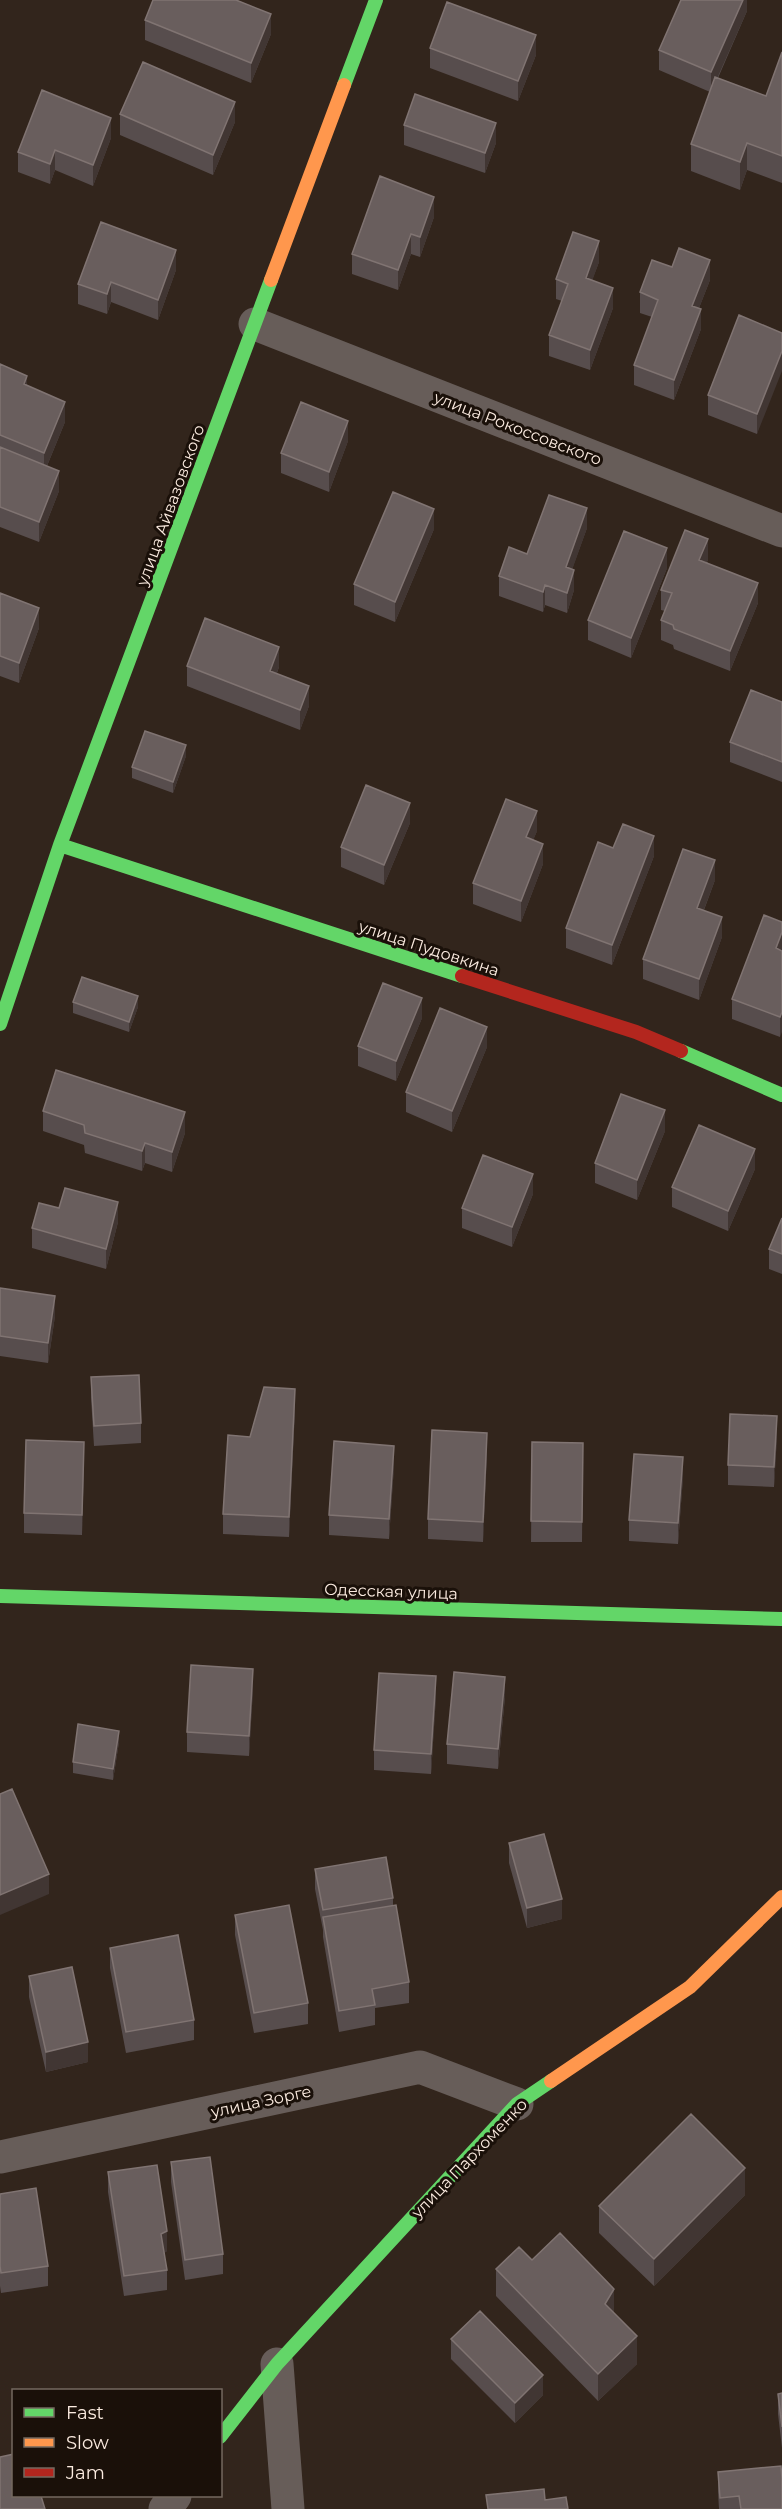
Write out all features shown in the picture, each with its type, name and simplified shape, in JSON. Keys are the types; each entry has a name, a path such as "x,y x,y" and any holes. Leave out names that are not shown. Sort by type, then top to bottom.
{"street":[{"name":"улица Айвазовского","path":"0,1024 60,845 376,0"},
{"name":"улица Рокоссовского","path":"255,324 782,531"},
{"name":"улица Пудовкина","path":"60,845 636,1032 782,1095"},
{"name":"Одесская улица","path":"0,1596 782,1619"},
{"name":"улица Пархоменко","path":"222,2434 277,2364 517,2104 690,1987 782,1897"},
{"name":"улица Зорге","path":"0,2157 420,2067 517,2104"},
{"path":"277,2364 288,2509"},
{"path":"165,2509 174,2497"}],"building":[{"path":"153,0 236,0 271,14 251,63 145,20"},
{"path":"681,0 743,0 711,72 659,50"},
{"path":"447,2 536,35 518,81 430,48"},
{"path":"782,52 782,156 747,143 740,162 691,144 715,77 766,96"},
{"path":"143,62 235,102 213,155 120,114"},
{"path":"42,90 111,118 93,165 55,150 50,164 18,152"},
{"path":"415,94 496,123 485,153 404,125"},
{"path":"380,176 434,197 420,237 411,234 398,270 352,254"},
{"path":"101,222 176,250 158,300 111,282 107,294 78,284"},
{"path":"573,232 599,241 586,278 613,288 590,350 549,335 568,284 556,279"},
{"path":"679,248 710,260 692,306 701,309 674,380 634,365 658,300 640,292 652,260 672,267"},
{"path":"739,315 782,333 782,351 757,414 708,395"},
{"path":"0,364 27,376 24,384 65,402 44,453 0,435"},
{"path":"301,402 348,421 329,472 281,453"},
{"path":"0,447 59,471 39,522 0,507"},
{"path":"393,492 434,509 395,602 354,584"},
{"path":"549,495 587,508 566,567 574,570 567,593 545,585 543,592 499,576 509,547 527,554"},
{"path":"685,530 708,539 699,560 758,583 730,651 674,629 673,625 661,620 672,593 661,590"},
{"path":"624,531 667,548 631,638 588,620"},
{"path":"0,593 39,608 19,663 0,656"},
{"path":"205,618 279,647 270,671 309,686 300,710 187,666"},
{"path":"751,690 782,702 782,762 730,742"},
{"path":"145,731 186,745 173,782 132,767"},
{"path":"366,785 410,803 384,865 341,847"},
{"path":"506,799 537,811 526,837 543,844 521,901 473,883"},
{"path":"623,824 654,836 612,945 566,928 598,842 613,848"},
{"path":"683,849 715,860 697,908 722,917 699,979 643,959"},
{"path":"764,915 782,922 782,932 776,948 782,951 782,1012 780,1017 732,999"},
{"path":"82,977 138,996 129,1022 73,1002"},
{"path":"383,983 422,998 396,1061 358,1046"},
{"path":"440,1008 487,1027 452,1111 406,1092"},
{"path":"56,1070 185,1112 172,1152 145,1143 142,1151 85,1133 84,1125 43,1111"},
{"path":"621,1094 665,1110 637,1180 595,1163"},
{"path":"699,1125 755,1149 728,1211 672,1187"},
{"path":"483,1155 533,1174 512,1227 462,1208"},
{"path":"65,1188 118,1202 106,1249 32,1228 39,1203 59,1208"},
{"path":"782,1218 782,1254 769,1249"},
{"path":"0,1288 55,1296 48,1343 0,1336"},
{"path":"139,1375 141,1423 94,1426 91,1377"},
{"path":"264,1387 295,1389 289,1517 223,1514 228,1435 250,1437"},
{"path":"730,1414 777,1416 774,1467 728,1465"},
{"path":"432,1430 487,1433 483,1522 428,1519"},
{"path":"26,1440 84,1442 82,1515 24,1513"},
{"path":"334,1441 394,1446 389,1519 329,1515"},
{"path":"532,1442 583,1443 582,1522 531,1521"},
{"path":"634,1454 683,1457 678,1523 629,1520"},
{"path":"191,1665 253,1669 249,1736 187,1732"},
{"path":"454,1672 505,1677 498,1749 447,1744"},
{"path":"379,1673 436,1676 431,1754 374,1750"},
{"path":"78,1724 119,1731 113,1769 73,1762"},
{"path":"12,1789 49,1874 0,1895 0,1794"},
{"path":"544,1834 562,1899 527,1908 509,1843"},
{"path":"386,1857 393,1898 323,1910 315,1869"},
{"path":"289,1905 308,2003 254,2013 235,1915"},
{"path":"396,1905 409,1982 372,1989 375,2005 339,2011 323,1917"},
{"path":"178,1935 194,2020 126,2032 110,1948"},
{"path":"72,1967 88,2042 46,2052 29,1976"},
{"path":"691,2114 745,2168 654,2259 599,2206"},
{"path":"210,2157 223,2254 185,2260 171,2162"},
{"path":"157,2165 167,2231 161,2234 167,2270 124,2276 108,2172"},
{"path":"36,2188 48,2266 1,2273 0,2194"},
{"path":"560,2233 614,2289 605,2304 637,2336 598,2374 496,2269 519,2247 532,2260"},
{"path":"480,2311 543,2375 515,2403 451,2339"},
{"path":"782,2393 782,2427 778,2394"},
{"path":"12,2454 12,2497 41,2497 45,2509 0,2509 0,2457"},
{"path":"781,2466 782,2509 741,2509 739,2496 720,2498 718,2472"},
{"path":"544,2489 545,2500 566,2497 568,2509 488,2509 486,2495"}],"traffic: fast":[{"path":"344,85 376,0"},
{"path":"0,1024 60,845 271,280"},
{"path":"60,845 462,976"},
{"path":"681,1051 782,1095"},
{"path":"0,1596 782,1619"},
{"path":"222,2434 277,2364 517,2104 551,2081"}],"traffic: slow":[{"path":"271,280 344,85"},
{"path":"551,2081 690,1987 782,1897"}],"traffic: jam":[{"path":"462,976 636,1032 681,1051"}]}
